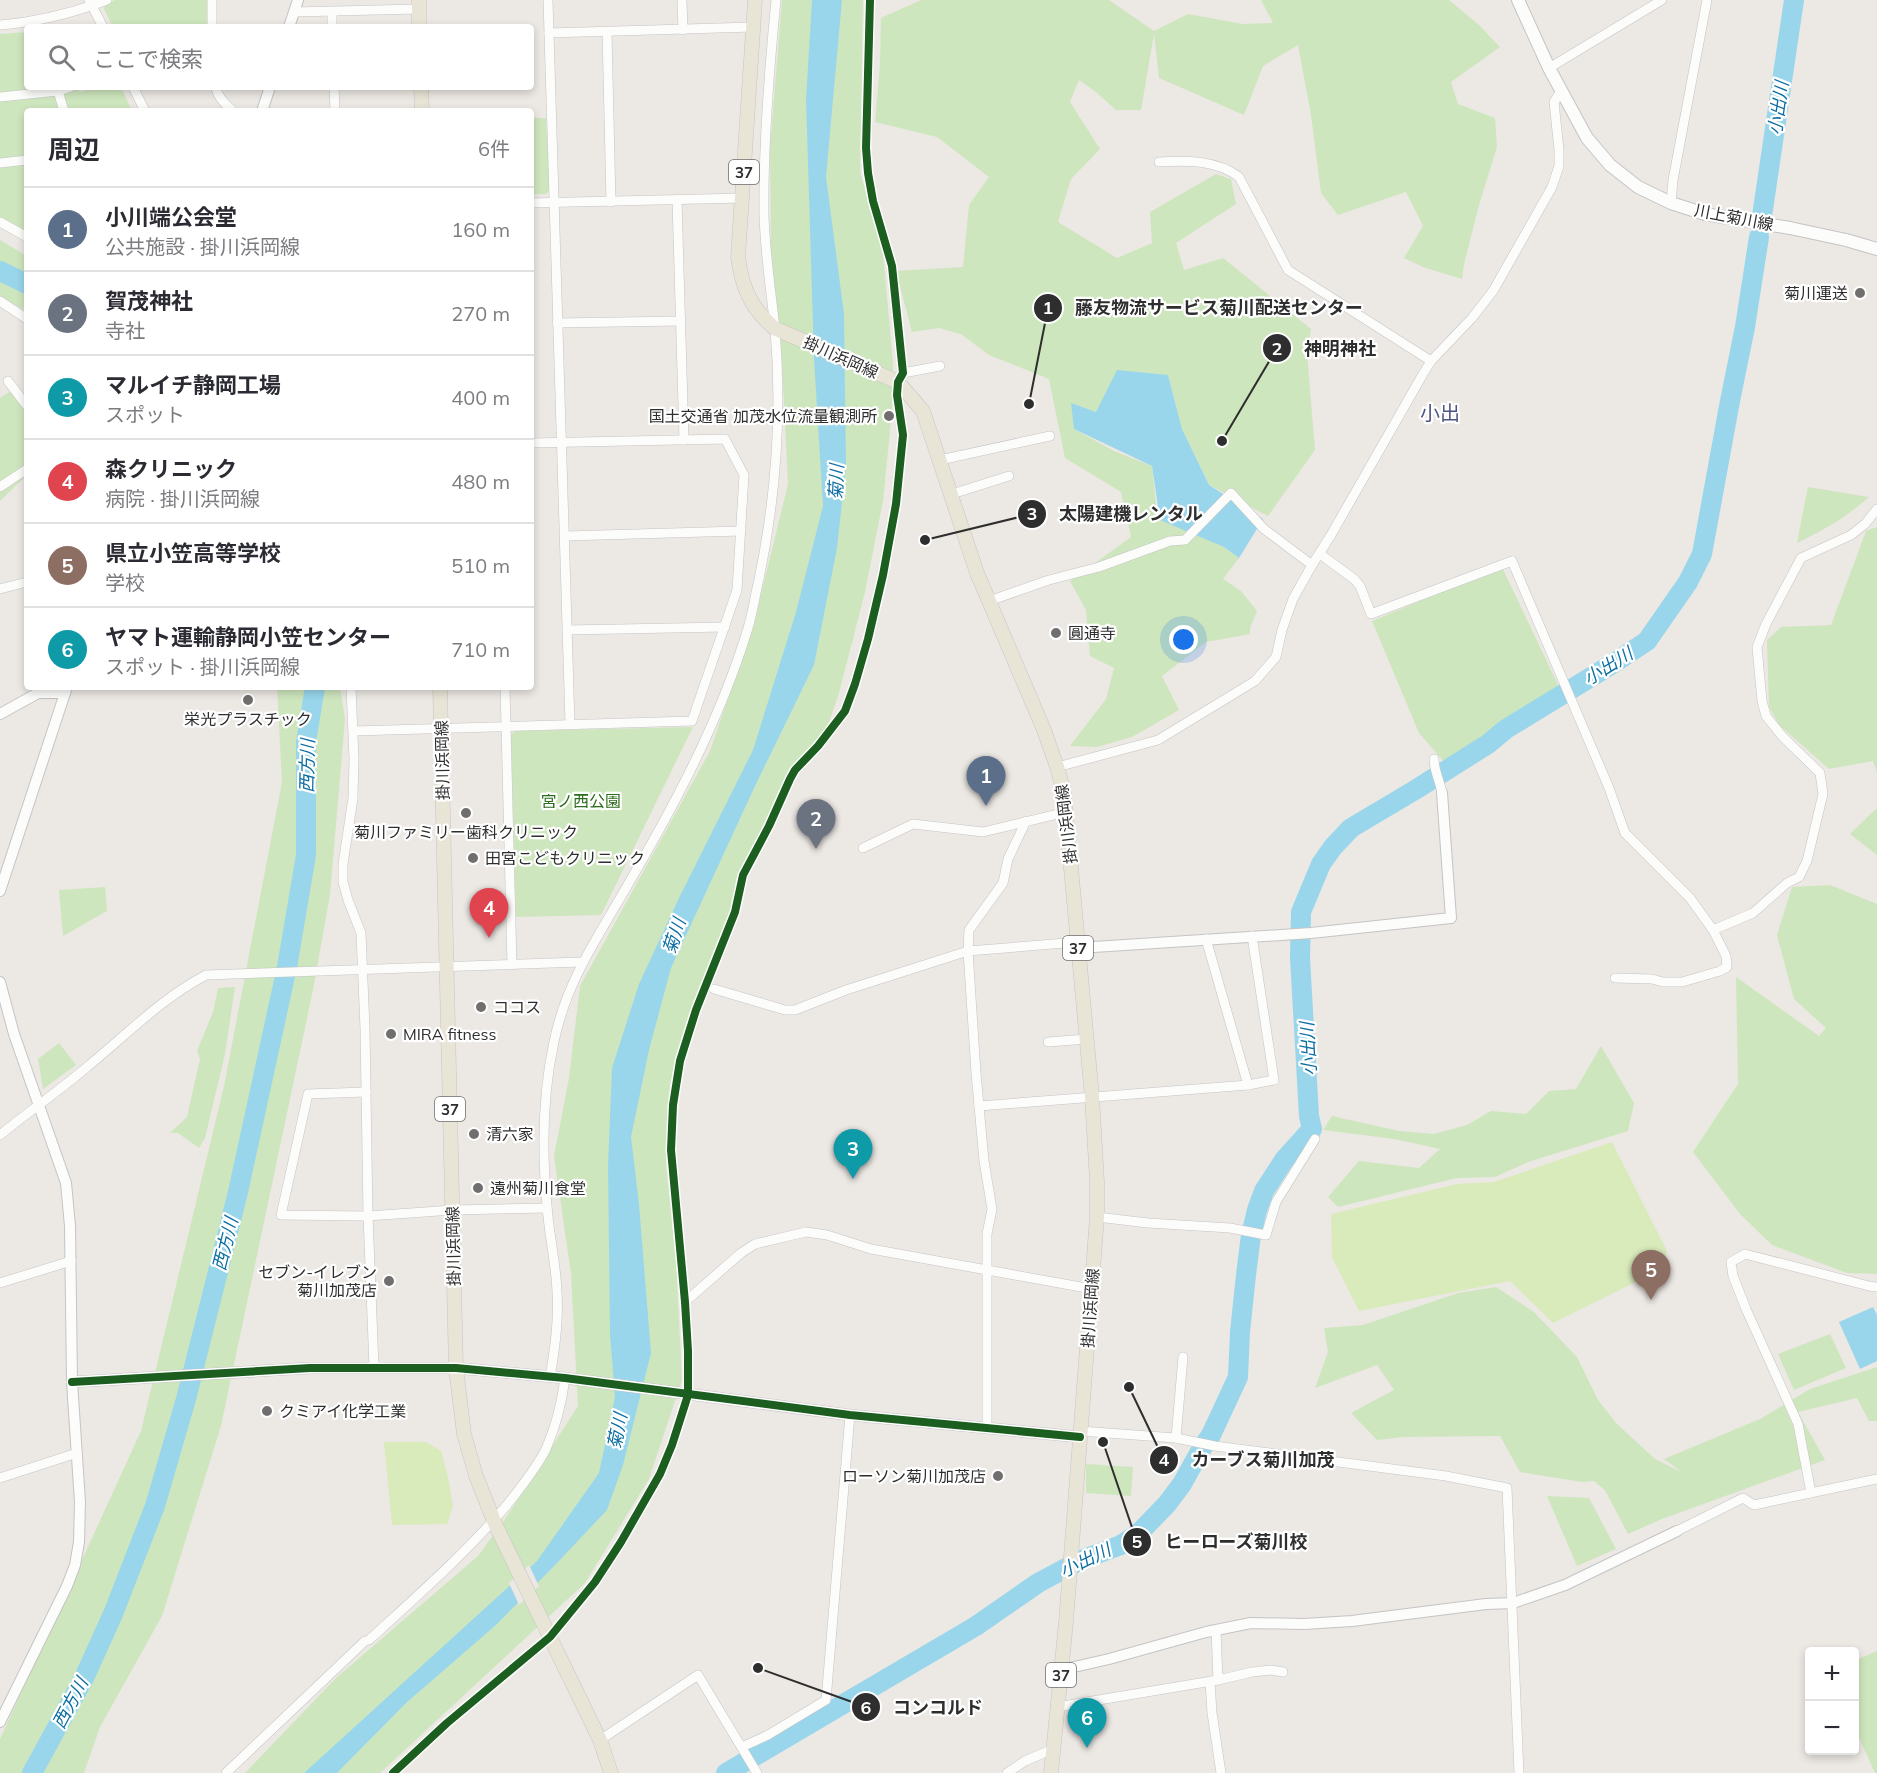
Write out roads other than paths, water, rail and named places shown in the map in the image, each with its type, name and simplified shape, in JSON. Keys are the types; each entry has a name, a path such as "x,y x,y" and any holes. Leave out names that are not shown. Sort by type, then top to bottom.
{"main road":[{"name":"掛川浜岡線","path":"755,0 738,257 741,279 747,295 763,318 776,329 899,379 923,411 977,573 1044,730 1064,792 1092,1097 1097,1217 1051,1773"},
{"name":"川上菊川線","path":"1518,0 1549,68 1587,138 1610,165 1638,187 1671,203 1705,214 1790,228 1877,249"},
{"path":"419,4 419,24"},
{"path":"421,90 422,108"},
{"name":"掛川浜岡線","path":"440,690 456,1368 464,1434 476,1476 495,1523 600,1740 612,1773"}],"street":[{"path":"0,25 28,23 90,3 107,0"},
{"path":"212,0 212,24"},
{"path":"290,24 298,0"},
{"path":"548,0 570,724"},
{"path":"682,0 683,30"},
{"path":"550,1377 556,1344 557,1290 547,1208 543,1144 549,1071 564,1001 582,962 631,880 695,764 731,678 749,625 765,549 773,496 778,417 776,329 764,217 770,61 776,0"},
{"path":"393,1773 447,1723 550,1637 595,1582 660,1474 672,1445 686,1395 688,1351 685,1302 671,1150 680,1061 696,1011 735,912 742,875 769,826 795,770 818,746 845,711 855,684 880,586 896,504 903,435 898,408 899,379 892,266 873,201 866,148 870,0"},
{"path":"1549,68 1662,0"},
{"path":"1671,203 1672,180 1707,0"},
{"path":"90,3 101,24"},
{"path":"294,12 332,12 419,4"},
{"path":"332,12 332,24"},
{"path":"549,33 753,27"},
{"path":"607,33 611,202"},
{"path":"0,97 61,90"},
{"path":"134,90 144,108"},
{"path":"216,90 230,108"},
{"path":"263,108 269,90"},
{"path":"334,90 335,108"},
{"path":"58,91 63,108"},
{"path":"1057,767 1158,740 1255,681 1276,657 1282,630 1293,599 1431,361 1472,318 1493,291 1552,187 1559,166 1554,102 1561,91"},
{"path":"0,163 24,160"},
{"path":"1159,162 1186,160 1231,170 1239,177 1288,270 1431,361"},
{"path":"534,203 742,198"},
{"path":"677,200 684,440"},
{"path":"0,222 24,235"},
{"path":"0,301 24,317"},
{"path":"557,323 681,321"},
{"path":"899,379 940,366"},
{"path":"8,381 24,402"},
{"path":"940,460 1050,436"},
{"path":"354,731 692,721 737,590 744,475 725,439 534,443"},
{"path":"0,487 24,471"},
{"path":"952,494 1009,476"},
{"path":"989,601 1049,579 1099,567 1170,541 1185,540 1231,493 1264,529 1312,564"},
{"path":"1713,930 1753,912 1787,883 1800,878 1807,861 1822,795 1820,772 1782,736 1766,716 1762,701 1757,647 1801,558 1851,535 1877,509"},
{"path":"564,536 741,531"},
{"path":"1320,554 1360,586 1371,614 1512,561 1609,788 1625,833 1690,898 1713,930 1726,956 1727,967 1682,982 1615,978"},
{"path":"0,589 24,583"},
{"path":"567,630 725,627"},
{"path":"0,714 39,693 66,690 0,891"},
{"path":"351,690 354,731 353,798 343,864 343,882 361,933 374,1367"},
{"path":"506,690 512,965"},
{"path":"714,989 785,1010 795,1010 846,990 968,951 1311,933 1451,918 1441,788 1434,764"},
{"path":"863,848 912,824 983,832 1066,812"},
{"path":"987,1428 987,1234 992,1209 984,1161 979,1106 968,951 969,930 1004,883 1008,859 1026,821"},
{"path":"979,1106 1248,1085 1274,1080 1252,936"},
{"path":"1206,939 1248,1085"},
{"path":"0,1135 159,1008 206,975 582,962"},
{"path":"0,982 14,1034 66,1183 70,1226 72,1382 80,1502 79,1542 75,1564 67,1586 0,1722"},
{"path":"1048,1042 1087,1039"},
{"path":"366,1092 309,1094 281,1215 368,1216 453,1210 547,1208"},
{"path":"1097,1217 1230,1228 1266,1235 1276,1202 1315,1140"},
{"path":"685,1302 741,1253 755,1244 806,1232 827,1235 871,1249 1092,1289"},
{"path":"1811,1493 1798,1424 1746,1309 1733,1276 1731,1262 1745,1254 1877,1287"},
{"path":"0,1283 71,1261"},
{"path":"1176,1438 1183,1357"},
{"path":"72,1382 310,1368 456,1368 569,1379 850,1415 987,1428 1176,1438 1215,1446 1446,1476 1507,1488 1519,1773"},
{"path":"226,1773 365,1641 369,1640 495,1523 527,1481 545,1449 569,1379"},
{"path":"742,1747 768,1735 826,1700 850,1415"},
{"path":"0,1478 77,1453"},
{"path":"1061,1670 1251,1623 1304,1624 1352,1621 1486,1604 1513,1603 1565,1586 1743,1498 1754,1505 1877,1479"},
{"path":"1216,1630 1212,1713 1221,1773"},
{"path":"1057,1707 1214,1681 1252,1672 1271,1670 1282,1672"},
{"path":"600,1740 698,1675 757,1773"},
{"path":"1007,1773 1025,1761 1053,1749"}],"water":[{"name":"菊川","path":"812,0 842,0 826,177 844,314 846,466 837,548 814,665 671,968 649,1050 631,1137 651,1353 623,1465 607,1510 496,1625 406,1703 337,1773 304,1773 537,1561 599,1473 615,1397 610,1335 608,1166 612,1068 639,984 753,750 796,612 823,506 814,359 806,99"},
{"path":"1117,370 1168,375 1182,429 1209,485 1263,519 1239,558 1224,547 1160,520 1152,466 1074,429 1071,403 1096,412"},
{"path":"1873,1307 1877,1315 1877,1361 1860,1369 1839,1322"}],"waterway":[{"name":"小出川","path":"1762,216 1794,0"},
{"name":"小出川","path":"726,1773 976,1626 1038,1583 1081,1560 1121,1545 1138,1534 1167,1504 1182,1484 1211,1435 1238,1377 1246,1275 1257,1210 1264,1191 1284,1160 1312,1129 1309,1116 1300,958 1301,912 1321,864 1351,828 1488,744 1506,729 1647,641 1688,582 1702,554 1745,327 1759,237"},
{"name":"西方川","path":"0,271 24,283"},
{"name":"西方川","path":"32,1773 84,1678 113,1614 155,1506 186,1399 238,1192 287,967 306,855 306,742 315,690"}],"place":[{"name":"菊川運送","path":"1860,293"},
{"name":"藤友物流サービス菊川配送センター","path":"1029,404"},
{"name":"国土交通省 加茂水位流量観測所","path":"889,416"},
{"name":"神明神社","path":"1222,441"},
{"name":"太陽建機レンタル","path":"925,540"},
{"name":"圓通寺","path":"1056,633"},
{"name":"栄光プラスチック","path":"248,700"},
{"name":"小川端公会堂","path":"986,806"},
{"name":"菊川ファミリー歯科クリニック","path":"466,813"},
{"name":"賀茂神社","path":"816,849"},
{"name":"田宮こどもクリニック","path":"473,858"},
{"name":"森クリニック","path":"489,938"},
{"name":"ココス","path":"481,1007"},
{"name":"MIRA fitness","path":"391,1034"},
{"name":"清六家","path":"474,1134"},
{"name":"マルイチ静岡工場","path":"853,1179"},
{"name":"遠州菊川食堂","path":"478,1188"},
{"name":"セブン-イレブン 菊川加茂店","path":"389,1281"},
{"name":"県立小笠高等学校","path":"1651,1300"},
{"name":"カーブス菊川加茂","path":"1129,1387"},
{"name":"クミアイ化学工業","path":"267,1411"},
{"name":"ヒーローズ菊川校","path":"1103,1442"},
{"name":"ローソン菊川加茂店","path":"998,1476"},
{"name":"コンコルド","path":"758,1668"},
{"name":"ヤマト運輸静岡小笠センター","path":"1087,1748"}],"district":[{"name":"小出","path":"1440,412"}],"park label":[{"name":"宮ノ西公園","path":"581,801"}]}
